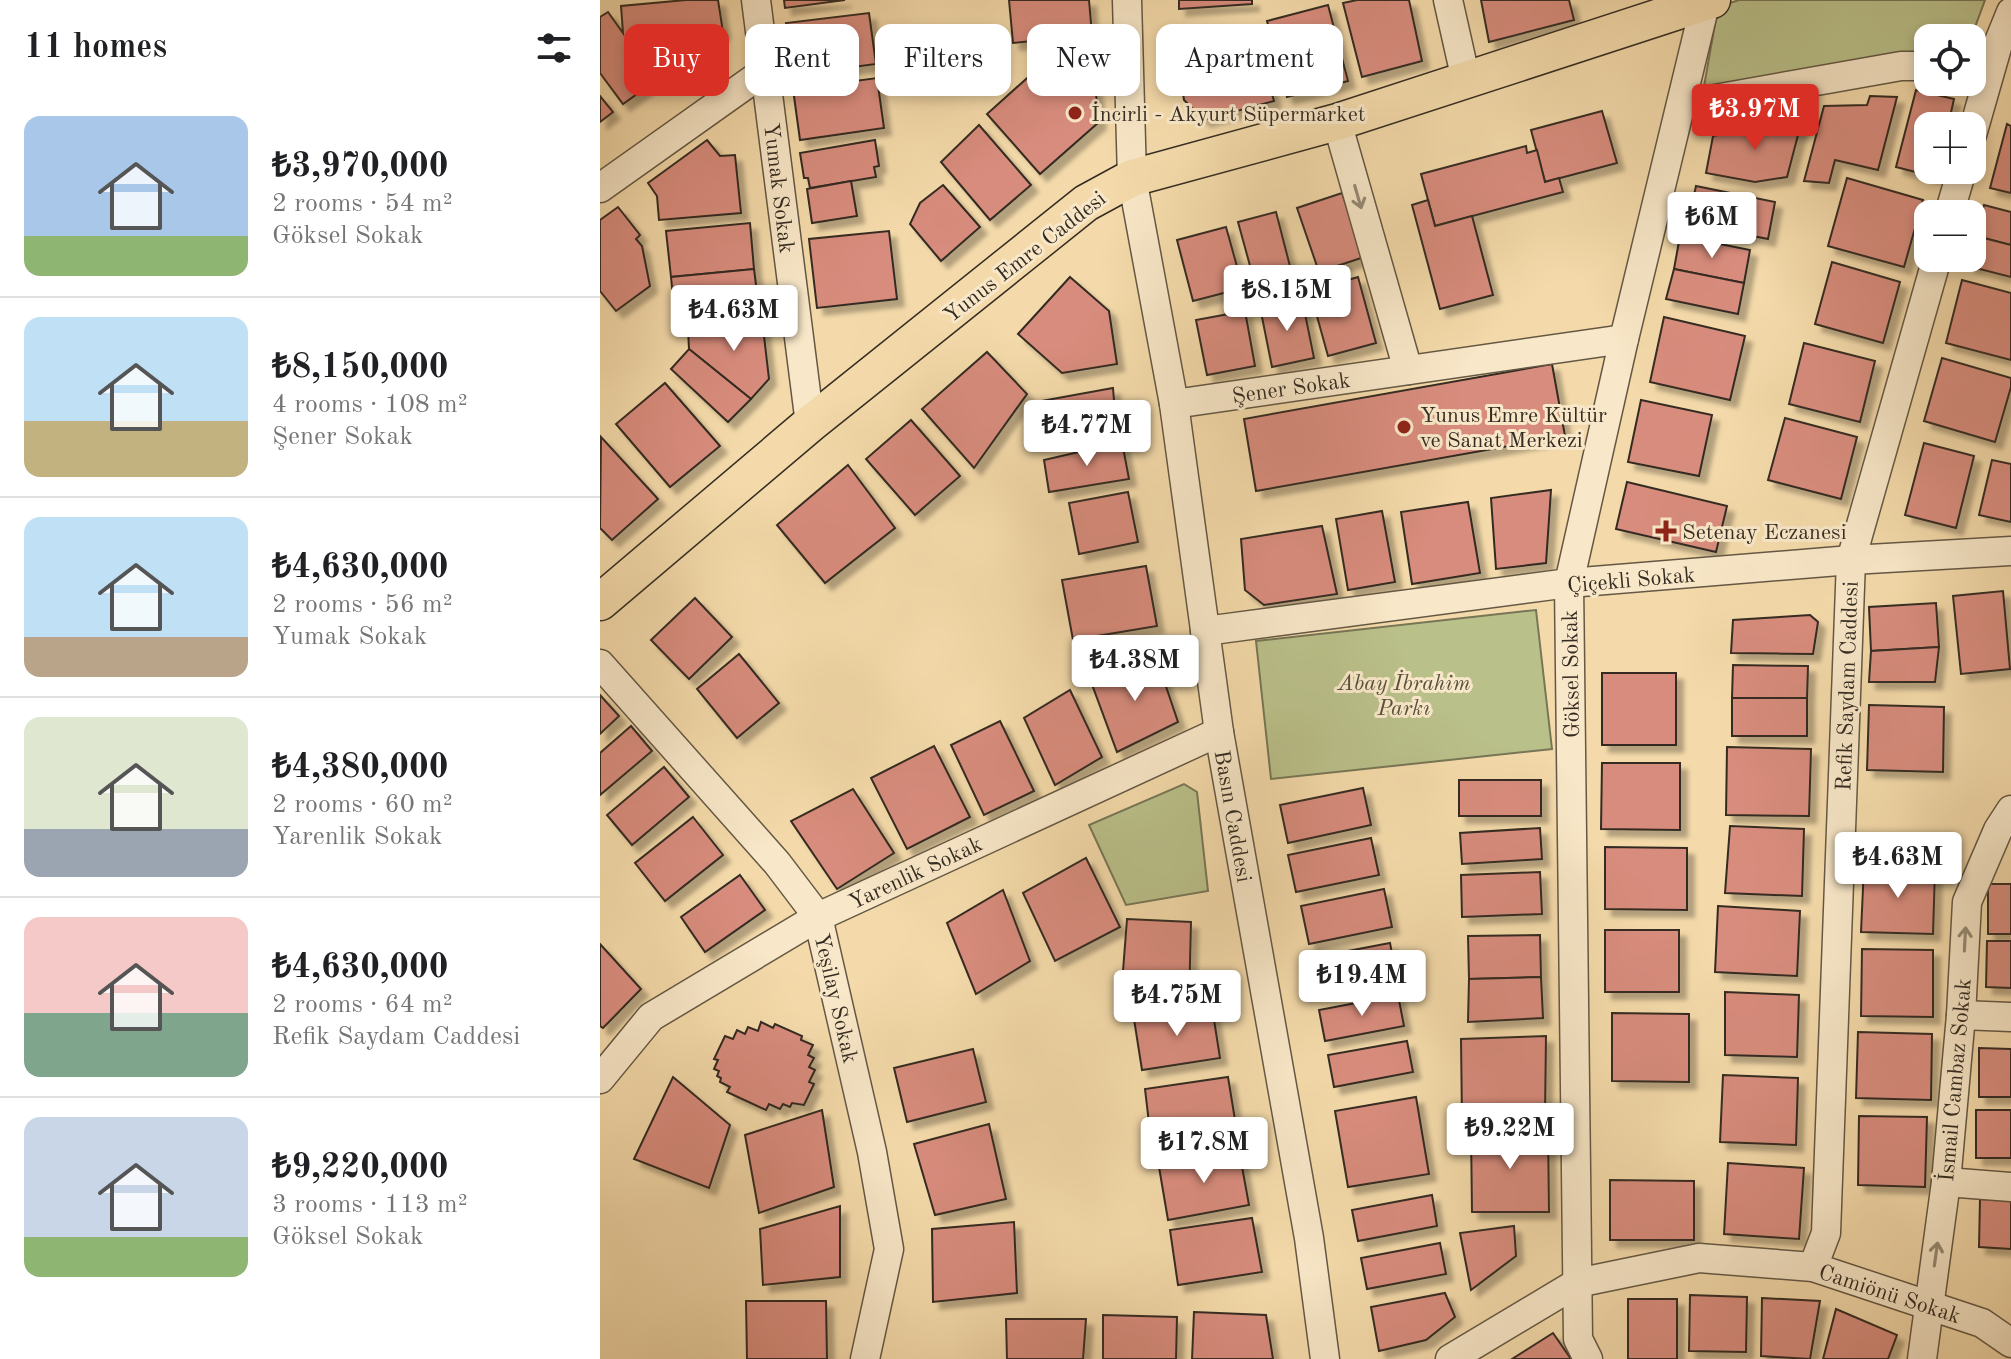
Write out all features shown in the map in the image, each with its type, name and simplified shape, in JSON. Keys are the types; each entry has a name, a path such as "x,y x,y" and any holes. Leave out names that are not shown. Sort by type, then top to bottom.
{"main road":[{"name":"Yunus Emre Caddesi","path":"600,602 810,424 1086,203 1132,178 1337,122 1708,1"}],"street":[{"name":"Yumak Sokak","path":"756,0 759,24"},
{"name":"Basın Caddesi","path":"1127,0 1132,178 1174,404 1219,732 1309,1238 1325,1359"},
{"path":"1448,0 1466,80"},
{"name":"Göksel Sokak","path":"1588,1359 1578,1339 1569,583 1624,339 1708,1"},
{"path":"1986,67 2005,45 2011,12"},
{"path":"1681,105 1914,66"},
{"path":"600,188 745,85"},
{"name":"Yumak Sokak","path":"768,96 810,424"},
{"path":"1337,122 1408,370"},
{"name":"Refik Saydam Caddesi","path":"1813,1267 1826,1233 1851,560 1933,272"},
{"name":"Şener Sokak","path":"1174,404 1624,339"},
{"name":"Çiçekli Sokak","path":"1205,631 1569,583 1851,560 2011,551"},
{"name":"Yeşilay Sokak","path":"600,664 777,863 818,917 872,1152 889,1249 865,1359"},
{"name":"Yarenlik Sokak","path":"600,1079 651,1017 818,917 1219,732"},
{"name":"İsmail Cambaz Sokak","path":"1922,1359 1946,1182 1961,1015 1967,902 1998,830 2011,810"},
{"path":"1961,1015 2011,1017"},
{"path":"1946,1182 2011,1187"},
{"name":"Camiönü Sokak","path":"1450,1359 1577,1283 1699,1258 1813,1267 1982,1323 2011,1343"}],"green space":[{"path":"1739,0 1985,0 1976,24 1914,24 1914,52 1703,92 1718,7"},
{"name":"Abay İbrahim Parkı","path":"1536,610 1552,749 1271,779 1256,641"},
{"path":"1184,784 1197,792 1208,891 1126,905 1089,825"}],"building":[{"path":"718,0 722,24 624,24 624,96 634,96 623,104 600,73 600,17 608,12 623,33 621,6"},
{"path":"784,0 845,0 785,8"},
{"path":"1009,0 1089,0 1091,24 1027,24 1027,42 1013,43"},
{"path":"1179,0 1252,0 1252,4 1179,9"},
{"path":"1409,0 1422,61 1362,77 1343,3"},
{"path":"1481,0 1569,0 1574,20 1489,42"},
{"path":"1328,5 1333,24 1268,24 1267,21"},
{"path":"869,13 875,64 859,66 859,24 786,23"},
{"path":"1343,62 1348,81 1343,82"},
{"path":"875,78 875,96 880,96 884,128 800,140 794,96 859,96 859,80"},
{"path":"1027,78 1027,96 1096,96 1099,122 1040,174 987,114 1011,96"},
{"path":"600,96 613,112 600,122"},
{"path":"1183,96 1273,96 1274,101 1204,120"},
{"path":"1870,96 1897,97 1878,170 1835,160 1829,183 1804,181 1824,106 1867,105"},
{"path":"1914,96 1954,99 1951,112 1914,112 1914,172 1896,167"},
{"path":"1602,111 1617,163 1545,182 1531,130"},
{"path":"1803,116 1787,177 1755,182 1706,173 1713,136"},
{"path":"2007,124 2011,126 2011,193 1990,188"},
{"path":"979,125 1031,185 990,220 941,162"},
{"path":"707,140 720,156 735,155 741,213 659,220 657,196 648,183"},
{"path":"875,140 879,166 874,167 876,177 810,188 808,178 804,178 800,153"},
{"path":"1526,146 1527,153 1537,150 1545,182 1559,178 1563,192 1435,226 1421,174"},
{"path":"1847,178 1923,200 1914,200 1914,232 1904,267 1828,246"},
{"path":"851,181 857,216 812,223 807,189"},
{"path":"943,185 980,227 941,261 910,224 920,203"},
{"path":"1696,186 1775,202 1768,239 1688,223"},
{"path":"1342,193 1364,257 1319,272 1297,208"},
{"path":"1428,200 1435,226 1472,216 1493,295 1440,309 1412,205"},
{"path":"1986,206 2011,212 2011,245 1986,239"},
{"path":"618,207 640,235 636,239 642,246 650,286 616,311 600,291 600,220"},
{"path":"1276,212 1292,274 1255,284 1238,222"},
{"path":"750,223 754,269 671,277 666,231"},
{"path":"1226,227 1243,288 1193,301 1177,240"},
{"path":"889,231 897,299 817,308 809,239"},
{"path":"1680,236 1750,250 1744,283 1674,269"},
{"path":"1986,239 2011,245 2011,277 1986,271"},
{"path":"1832,262 1900,282 1883,343 1815,324"},
{"path":"754,269 759,308 675,317 671,277"},
{"path":"1674,269 1744,283 1738,314 1666,299"},
{"path":"1070,277 1109,311 1117,364 1062,373 1018,334"},
{"path":"1358,277 1376,343 1328,356 1310,291"},
{"path":"1962,280 2011,293 2011,360 1946,343"},
{"path":"1302,299 1314,358 1272,367 1260,307"},
{"path":"1245,311 1255,366 1207,375 1196,320"},
{"path":"1664,317 1745,336 1730,400 1650,382"},
{"path":"762,319 769,379 751,399 689,349 688,329"},
{"path":"1804,343 1875,361 1860,422 1789,404"},
{"path":"689,349 751,399 728,422 671,369"},
{"path":"987,352 1027,394 974,468 922,409"},
{"path":"1942,358 2011,378 1995,442 1924,421"},
{"name":"Yunus Emre Kültür ve Sanat Merkezi","path":"1552,364 1565,436 1256,491 1244,419"},
{"path":"665,383 720,446 670,487 616,424"},
{"path":"1113,388 1116,425 1038,442 1041,401"},
{"path":"1641,400 1712,415 1699,476 1628,462"},
{"path":"1785,418 1857,437 1841,499 1768,480"},
{"path":"911,420 960,476 915,515 866,459"},
{"path":"601,437 658,499 612,540 600,528"},
{"path":"1122,442 1129,479 1049,492 1044,460"},
{"path":"1924,443 1974,456 1956,528 1905,515"},
{"path":"1992,460 2011,464 2011,522 1979,515"},
{"path":"848,465 895,528 825,583 777,525"},
{"path":"1627,482 1727,506 1716,552 1616,529"},
{"path":"1551,490 1546,563 1496,569 1491,498"},
{"path":"1128,492 1138,542 1079,554 1069,503"},
{"path":"1468,502 1480,573 1412,584 1401,512"},
{"path":"1382,511 1395,582 1348,590 1336,519"},
{"path":"1322,526 1337,594 1264,605 1245,590 1241,539"},
{"path":"1146,566 1157,626 1073,640 1062,580"},
{"path":"2003,591 2010,669 1961,674 1953,596"},
{"path":"695,598 732,637 689,679 651,640"},
{"path":"1936,603 1939,647 1871,651 1869,607"},
{"path":"1810,615 1818,622 1813,654 1731,653 1733,620"},
{"path":"1939,647 1935,682 1869,682 1871,651"},
{"path":"739,654 779,703 737,738 697,689"},
{"path":"1156,657 1178,722 1117,752 1090,679"},
{"path":"1733,665 1808,666 1807,698 1732,698"},
{"path":"1602,673 1676,673 1676,745 1602,745"},
{"path":"1070,690 1102,757 1055,785 1024,718"},
{"path":"600,695 619,716 600,734"},
{"path":"1732,698 1807,698 1807,736 1732,736"},
{"path":"1869,705 1944,707 1943,772 1867,770"},
{"path":"1000,721 1034,791 984,815 951,745"},
{"path":"631,726 652,751 600,795 600,753"},
{"path":"934,746 970,817 907,849 871,778"},
{"path":"1727,747 1811,749 1809,816 1726,815"},
{"path":"1602,763 1680,763 1680,830 1601,829"},
{"path":"664,767 689,797 632,845 607,815"},
{"path":"1459,780 1541,780 1541,816 1459,816"},
{"path":"1363,788 1371,825 1288,843 1280,805"},
{"path":"853,789 894,853 837,889 791,821"},
{"path":"693,817 723,855 665,901 635,863"},
{"path":"1730,826 1804,829 1802,896 1725,893"},
{"path":"1540,828 1542,859 1462,864 1460,833"},
{"path":"1371,838 1379,875 1296,892 1288,855"},
{"path":"1605,847 1687,848 1687,910 1605,909"},
{"path":"1086,858 1120,927 1055,961 1023,893"},
{"path":"1864,866 1935,869 1933,934 1861,932"},
{"path":"1540,872 1542,914 1462,917 1461,875"},
{"path":"740,875 765,910 705,952 681,917"},
{"path":"1988,884 2011,884 2011,934 1988,934"},
{"path":"1384,889 1392,927 1309,944 1301,906"},
{"path":"1003,890 1030,961 976,994 947,923"},
{"path":"1718,906 1800,911 1797,976 1715,972"},
{"path":"1127,919 1191,922 1189,1001 1121,997"},
{"path":"1605,930 1679,930 1679,992 1605,992"},
{"path":"1540,935 1541,977 1469,979 1468,936"},
{"path":"1987,941 2011,941 2011,988 1986,987"},
{"path":"1390,943 1396,974 1317,989 1311,958"},
{"path":"600,944 641,989 603,1028 600,1026"},
{"path":"1862,949 1933,950 1933,1017 1861,1016"},
{"path":"1541,977 1543,1018 1468,1022 1469,979"},
{"path":"1725,992 1799,995 1797,1057 1725,1055"},
{"path":"1398,995 1404,1026 1325,1041 1319,1010"},
{"path":"1212,1007 1220,1058 1142,1070 1134,1019"},
{"path":"1612,1013 1689,1014 1689,1082 1612,1081"},
{"path":"761,1022 773,1028 775,1024 802,1036 801,1040 813,1045 808,1055 814,1058 809,1067 815,1070 809,1082 814,1084 804,1105 792,1103 790,1107 783,1104 780,1109 769,1104 766,1110 727,1092 730,1087 720,1082 721,1078 717,1076 719,1071 714,1069 718,1060 714,1059 725,1036 733,1039 737,1030 745,1034 748,1027 758,1031"},
{"path":"1858,1032 1932,1034 1931,1100 1856,1098"},
{"path":"1546,1036 1545,1114 1462,1120 1461,1039"},
{"path":"1407,1041 1413,1072 1334,1087 1328,1055"},
{"path":"1979,1048 2011,1049 2011,1097 1979,1097"},
{"path":"973,1049 986,1102 907,1122 894,1068"},
{"path":"1723,1075 1798,1078 1796,1145 1720,1142"},
{"path":"673,1077 730,1125 709,1188 634,1159"},
{"path":"1228,1077 1236,1126 1151,1140 1145,1089"},
{"path":"1416,1097 1429,1174 1348,1187 1335,1111"},
{"path":"822,1110 834,1187 759,1213 745,1135"},
{"path":"1976,1110 2011,1110 2011,1158 1976,1158"},
{"path":"1859,1116 1927,1117 1925,1187 1858,1185"},
{"path":"989,1124 1006,1199 935,1215 914,1144"},
{"path":"1548,1130 1549,1212 1472,1212 1471,1131"},
{"path":"1239,1150 1249,1205 1168,1220 1159,1167"},
{"path":"1728,1163 1804,1168 1799,1239 1724,1234"},
{"path":"1610,1180 1694,1181 1694,1240 1610,1240"},
{"path":"1432,1195 1437,1226 1358,1241 1352,1210"},
{"path":"1980,1199 2011,1200 2011,1249 1979,1247"},
{"path":"840,1206 840,1277 763,1285 760,1229"},
{"path":"1252,1218 1262,1272 1178,1285 1170,1230"},
{"path":"1014,1222 1017,1293 933,1302 932,1229"},
{"path":"1514,1226 1516,1256 1471,1290 1460,1233"},
{"path":"1440,1243 1446,1274 1367,1289 1361,1258"},
{"path":"1445,1293 1455,1317 1426,1340 1379,1351 1371,1307"},
{"path":"1690,1295 1747,1297 1746,1352 1689,1351"},
{"path":"1762,1298 1820,1301 1810,1359 1761,1356"},
{"path":"1628,1299 1677,1299 1677,1359 1628,1359"},
{"path":"746,1301 826,1301 827,1359 747,1359"},
{"path":"1836,1309 1897,1335 1888,1359 1823,1359"},
{"path":"1194,1312 1266,1315 1273,1359 1192,1359"},
{"path":"1103,1315 1177,1317 1176,1359 1103,1359"},
{"path":"1006,1319 1086,1319 1083,1359 1007,1359"},
{"path":"1553,1333 1571,1359 1512,1359"}],"place":[{"name":"İncirli - Akyurt Süpermarket","path":"1075,113"},
{"name":"Yunus Emre Kültür ve Sanat Merkezi","path":"1404,427"},
{"name":"Setenay Eczanesi","path":"1666,531"}]}
